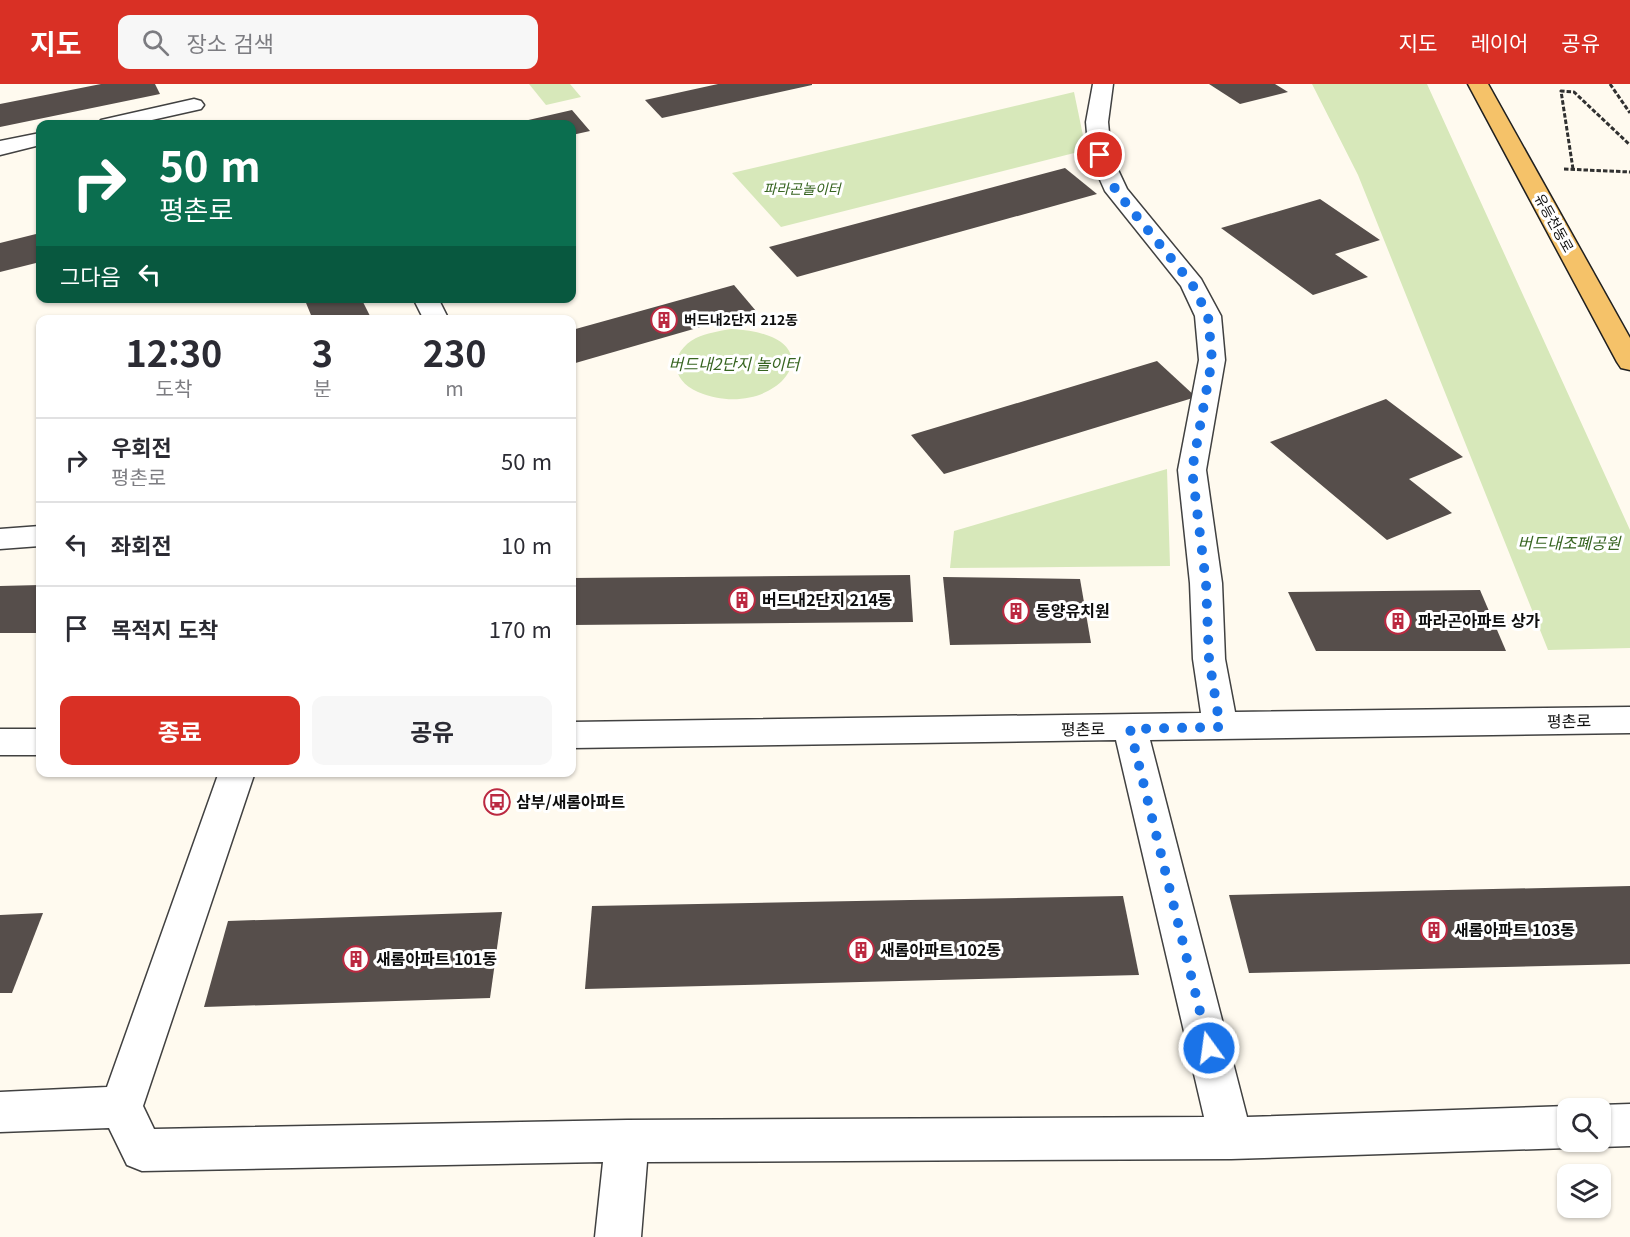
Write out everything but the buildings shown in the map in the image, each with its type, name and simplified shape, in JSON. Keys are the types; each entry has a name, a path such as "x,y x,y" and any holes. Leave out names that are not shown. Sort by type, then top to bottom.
{"main road":[{"name":"유등천동로","path":"1478,84 1630,362"}],"street":[{"path":"1103,84 1097,122 1100,155 1116,191 1192,284 1208,316 1212,360 1192,470 1206,583 1209,659 1220,727"},
{"path":"126,120 194,105"},
{"path":"0,148 36,140"},
{"path":"0,539 36,536"},
{"name":"평촌로","path":"576,735 1130,729 1630,720"},
{"path":"1130,729 1231,1138"},
{"path":"0,742 36,741"},
{"path":"235,777 121,1107 142,1150 627,1141 1231,1138 1557,1127"},
{"path":"0,1112 121,1107"},
{"path":"1611,1126 1630,1125"},
{"path":"618,1237 627,1141"}],"path":[{"path":"1610,84 1630,113"},
{"path":"1573,170 1561,91 1574,92 1630,145"},
{"path":"1582,170 1630,172"}],"green space":[{"path":"529,84 570,84 581,97 546,105"},
{"name":"버드내조폐공원","path":"1312,84 1427,84 1630,530 1630,648 1548,650 1358,175"},
{"name":"파라곤놀이터","path":"1074,92 1086,150 781,227 732,173"},
{"name":"버드내2단지 놀이터","path":"731,329 766,335 785,346 792,360 787,375 773,388 752,397 727,399 698,392 689,387 682,381 676,366 681,351 696,338"},
{"path":"1167,469 1170,566 950,568 954,531"}],"place":[{"name":"버드내2단지 212동","path":"664,320"},
{"name":"버드내2단지 214동","path":"742,600"},
{"name":"동양유치원","path":"1016,611"},
{"name":"파라곤아파트 상가","path":"1398,621"},
{"name":"삼부/새롬아파트","path":"497,802"},
{"name":"새롬아파트 103동","path":"1434,930"},
{"name":"새롬아파트 102동","path":"861,950"},
{"name":"새롬아파트 101동","path":"356,959"}],"route":[{"path":"1100,155 1116,191 1192,284 1208,316 1212,360 1192,470 1206,583 1209,659 1220,727 1130,729 1209,1048"}]}
